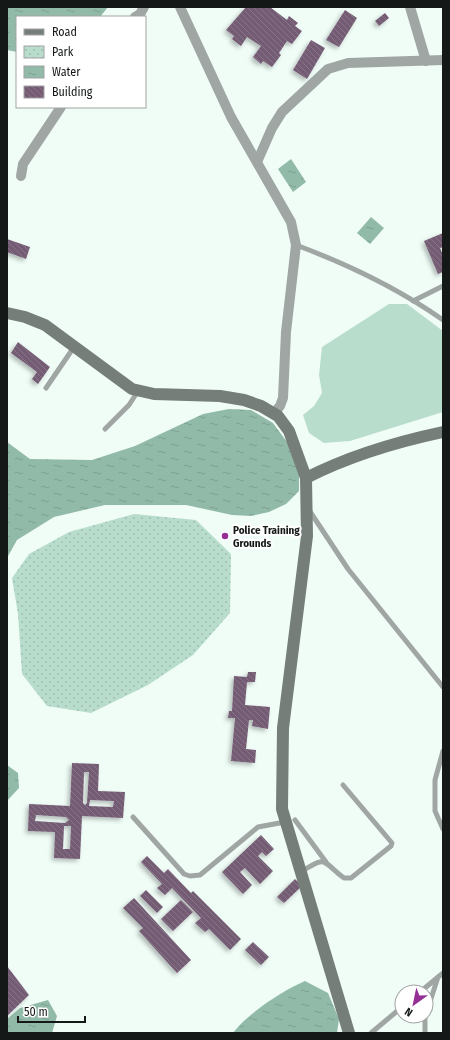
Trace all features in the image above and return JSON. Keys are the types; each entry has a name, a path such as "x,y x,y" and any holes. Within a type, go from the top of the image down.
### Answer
{"street":[{"path":"137,16 140,14 144,7"},
{"path":"180,7 231,118 291,222 296,245 286,332 283,398 280,406 274,413"},
{"path":"410,7 426,61"},
{"path":"257,162 272,128 282,112 328,69 348,63 443,60"},
{"path":"21,176 23,164 60,108"},
{"path":"7,313 25,317 45,326 123,383 138,391 154,394 220,396 244,400 261,406 274,413 289,431 306,478 307,536 283,728 281,793 290,821 301,872 349,1033"},
{"path":"306,478 363,454 406,440 443,432"}],"lane":[{"path":"296,245 326,256 413,301 443,320"},
{"path":"413,301 443,286"},
{"path":"46,388 74,347"},
{"path":"105,429 129,405 138,391"},
{"path":"307,508 348,569 443,687"},
{"path":"443,751 435,780 435,811 443,829"},
{"path":"133,816 184,874 190,876 200,875 258,827 290,821 326,862 344,878 351,878 392,844 343,785"},
{"path":"301,872 316,862 326,862"},
{"path":"430,984 443,973"},
{"path":"434,990 438,978"},
{"path":"371,1033 394,1014"}],"green space":[{"path":"389,304 407,304 443,331 443,412 350,441 324,443 309,433 303,415 314,406 322,393 319,375 322,347"},
{"path":"134,514 196,520 231,554 230,613 193,655 148,685 91,713 47,706 22,674 18,614 12,578 29,554 69,532"}],"water":[{"path":"7,7 108,7 101,16 16,16 16,52 7,50"},
{"path":"291,159 306,182 293,192 278,169"},
{"path":"371,217 384,228 370,244 357,233"},
{"path":"229,409 251,410 273,423 290,446 299,475 299,491 286,504 269,512 251,516 232,515 186,505 105,505 54,517 17,540 7,558 7,442 30,459 92,460 135,446 203,414"},
{"path":"7,765 18,773 19,788 7,801"},
{"path":"305,981 328,993 339,1019 337,1033 233,1033 239,1025 256,1010"},
{"path":"48,1000 57,1016 52,1033 7,1033 7,1019 20,1008"}],"building":[{"path":"246,7 270,7 287,20 289,16 298,23 295,26 302,31 292,44 287,41 279,53 281,55 272,67 263,61 261,64 253,57 261,46 247,37 241,46 232,39 234,36 226,30"},
{"path":"345,10 357,18 339,47 326,40"},
{"path":"385,13 389,18 379,26 375,21"},
{"path":"311,40 325,48 307,79 293,70"},
{"path":"443,233 443,247 440,248 443,255 443,272 438,274 424,241"},
{"path":"7,239 30,247 26,259 7,252"},
{"path":"18,342 50,367 38,384 32,379 37,372 11,353"},
{"path":"248,672 256,672 255,682 247,682 245,705 270,707 268,729 252,726 253,720 249,720 246,749 256,750 255,763 231,761 235,718 228,718 229,711 232,711 234,676 247,677"},
{"path":"72,763 99,764 98,791 125,792 123,818 82,816 80,859 54,858 55,832 28,831 29,804 70,806","holes":["84,772 89,772 87,803 85,805 83,803","90,800 114,801 113,807 89,806","36,815 66,817 69,820 65,823 35,821","64,826 71,826 70,849 63,849"]},
{"path":"261,835 274,849 266,856 262,852 258,856 273,871 260,884 245,868 240,872 252,885 243,894 222,872"},
{"path":"147,856 164,873 168,869 191,893 193,891 241,939 230,950 209,929 205,932 195,923 201,918 172,888 165,895 157,888 162,884 141,862"},
{"path":"295,879 302,886 284,903 277,897"},
{"path":"146,890 163,907 157,913 140,896"},
{"path":"134,898 191,960 177,973 139,931 143,928 123,908"},
{"path":"181,900 193,912 173,931 161,919"},
{"path":"253,942 269,957 261,965 245,950"},
{"path":"7,966 29,995 7,1016"}],"place":[{"name":"Police Training Grounds","path":"225,536"}]}
